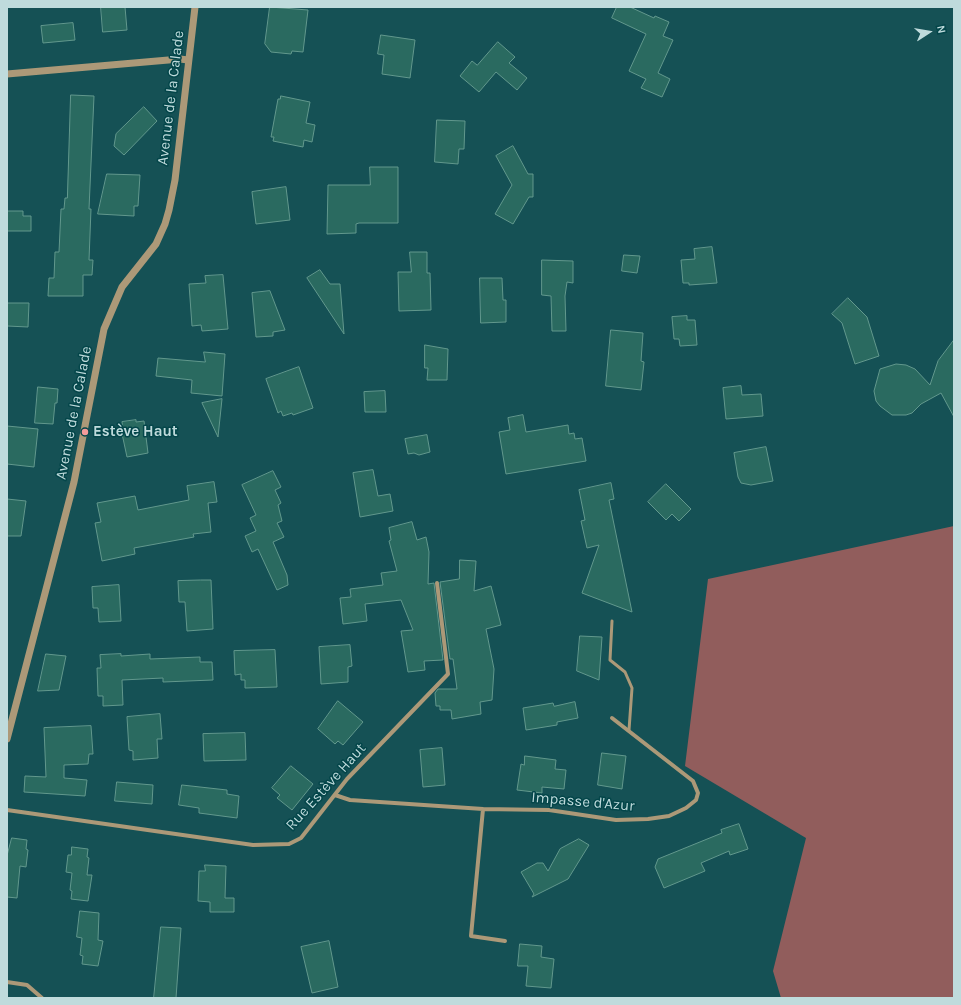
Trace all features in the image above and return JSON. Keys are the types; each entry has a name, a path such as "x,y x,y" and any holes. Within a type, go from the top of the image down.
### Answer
{"street":[{"name":"Avenue de la Calade","path":"7,739 74,482 104,329 122,287 156,244 165,224 169,210 175,180 195,7"},
{"path":"7,74 180,59 188,60"},
{"name":"Rue Estève Haut","path":"7,810 253,845 275,846 289,844 301,838 347,779 448,674 437,583"},
{"name":"Impasse d'Azur","path":"335,795 350,800 483,809 549,810 616,820 648,819 669,816 686,808 696,800 698,793 693,781 612,718"},
{"path":"483,809 471,936 505,941"},
{"path":"7,982 27,985 42,998"}],"lane":[{"path":"612,621 610,660 625,672 632,688 629,730"}],"shaded area":[{"path":"954,526 954,998 781,998 773,971 806,838 685,766 708,579"}],"building":[{"path":"101,7 125,7 127,30 103,32"},
{"path":"270,7 308,10 303,52 292,51 291,54 271,52 265,44"},
{"path":"617,7 630,7 654,18 655,16 669,22 663,36 673,40 658,73 670,79 662,97 641,88 646,79 629,71 646,34 612,18"},
{"path":"73,23 75,40 43,43 41,26"},
{"path":"381,35 415,40 410,78 382,74 384,55 378,54"},
{"path":"498,42 515,57 509,63 527,78 517,90 496,72 479,92 460,76 472,61 477,65"},
{"path":"71,95 94,96 89,209 91,209 89,260 93,260 92,275 83,275 83,296 48,296 49,278 54,278 55,252 59,252 61,209 64,209 65,198 67,198"},
{"path":"281,96 310,102 306,123 315,125 312,142 304,140 303,147 273,141 274,137 271,137 278,99 280,99"},
{"path":"144,107 157,121 124,155 114,146 116,134"},
{"path":"437,120 465,121 464,149 459,149 458,164 435,162"},
{"path":"513,146 528,174 533,174 533,197 529,197 513,224 495,214 512,185 496,156"},
{"path":"370,167 398,167 398,223 359,223 356,224 356,233 327,234 328,185 370,185"},
{"path":"107,174 140,175 138,206 134,206 134,216 98,214"},
{"path":"286,187 290,220 256,224 252,192"},
{"path":"7,211 23,211 23,216 31,216 31,231 7,231"},
{"path":"712,247 717,283 689,285 689,283 683,283 681,260 695,259 694,249"},
{"path":"410,252 427,252 427,273 430,273 431,310 399,311 398,272 411,272"},
{"path":"624,255 640,256 637,273 622,271"},
{"path":"542,260 573,261 573,283 567,282 565,296 566,331 552,331 551,296 542,295"},
{"path":"320,270 330,284 340,284 344,334 307,278"},
{"path":"223,275 228,329 202,331 201,325 192,326 189,284 206,283 205,276"},
{"path":"480,278 502,278 503,300 506,300 506,322 481,323"},
{"path":"270,291 285,330 273,332 273,336 256,337 252,293"},
{"path":"848,298 867,317 879,356 855,364 842,323 832,314"},
{"path":"7,303 29,303 28,327 7,326"},
{"path":"687,316 687,320 695,320 697,345 680,346 679,339 674,339 672,317"},
{"path":"611,330 643,333 641,361 644,362 641,390 606,386"},
{"path":"954,340 954,417 941,393 921,404 912,413 906,415 892,415 880,406 876,401 874,391 880,369 896,364 906,365 915,369 930,385 938,361"},
{"path":"425,345 448,349 447,380 427,380 428,368 425,368"},
{"path":"204,352 225,354 222,396 191,393 192,380 156,376 158,358 205,362"},
{"path":"299,367 313,408 293,415 292,413 283,416 281,411 278,413 266,379"},
{"path":"741,386 742,395 761,394 763,416 726,419 723,388"},
{"path":"38,387 58,389 53,424 35,423"},
{"path":"385,391 386,412 365,412 364,392"},
{"path":"222,399 218,437 202,403"},
{"path":"523,415 526,432 568,425 569,434 574,433 575,439 582,438 586,461 506,474 499,432 510,430 508,418"},
{"path":"136,420 136,422 144,421 148,453 127,457 121,429 123,429 122,422"},
{"path":"7,426 38,429 34,467 7,464"},
{"path":"427,435 430,452 419,455 414,453 408,454 405,439"},
{"path":"766,447 773,481 751,485 741,483 738,477 734,453"},
{"path":"373,470 378,496 390,494 393,511 360,517 353,473"},
{"path":"273,471 281,487 275,490 281,503 278,505 282,521 277,523 284,537 273,542 287,575 288,585 277,590 258,549 252,552 245,536 256,531 250,518 256,515 242,485"},
{"path":"214,482 217,502 208,503 211,532 193,534 194,537 134,548 135,554 102,561 95,523 101,522 97,503 135,496 138,510 189,500 187,486"},
{"path":"611,483 614,499 609,500 632,612 582,593 599,545 587,548 581,521 585,520 579,490"},
{"path":"666,484 691,509 679,521 672,514 666,520 648,502"},
{"path":"7,499 26,501 21,536 7,536"},
{"path":"412,522 417,540 426,537 429,552 428,584 434,583 443,660 424,661 425,670 408,672 401,631 413,630 401,600 365,604 367,621 343,624 340,598 351,597 350,589 383,585 381,573 397,571 389,541 391,540 389,528"},
{"path":"460,560 476,561 474,591 491,586 501,625 486,629 494,669 492,700 480,702 481,714 452,719 451,710 440,710 440,706 436,706 435,693 438,689 457,689 453,659 450,659 440,582 459,579"},
{"path":"211,580 213,629 187,631 185,602 179,602 178,581"},
{"path":"119,585 121,621 99,622 98,608 93,608 92,587"},
{"path":"580,636 602,637 599,680 577,671"},
{"path":"350,645 352,666 348,667 348,682 321,684 319,647"},
{"path":"275,650 277,687 245,688 245,680 241,680 241,674 235,675 234,651"},
{"path":"46,654 66,656 59,690 38,691"},
{"path":"121,654 121,656 150,654 150,659 200,657 200,662 212,662 213,680 163,682 163,678 122,680 123,705 103,706 103,696 98,696 97,668 101,668 100,655"},
{"path":"338,701 363,722 343,745 338,741 335,744 318,729"},
{"path":"575,702 578,718 557,722 557,725 526,730 523,708 553,703 554,706"},
{"path":"160,714 162,739 157,739 158,758 133,760 133,751 129,750 127,717"},
{"path":"91,726 93,754 89,754 88,764 64,765 64,778 87,780 85,796 24,792 25,776 46,777 44,728"},
{"path":"245,733 246,760 204,761 203,734"},
{"path":"442,748 445,785 423,787 420,750"},
{"path":"602,753 626,756 622,789 598,785"},
{"path":"525,756 556,760 555,769 566,770 564,789 542,787 542,793 517,790 521,764 524,765"},
{"path":"291,766 313,784 292,810 277,798 280,795 272,788"},
{"path":"117,782 153,785 152,804 115,801"},
{"path":"182,785 227,790 227,794 239,796 237,818 199,813 199,808 179,805"},
{"path":"739,824 748,849 730,855 729,851 701,863 705,871 664,888 655,867 658,859 722,833 721,830"},
{"path":"12,838 27,840 26,849 28,850 26,867 20,866 17,898 7,897 7,856"},
{"path":"579,839 589,845 568,879 532,897 534,894 521,872 537,863 543,863 548,871 560,849"},
{"path":"72,847 88,849 87,857 89,858 87,875 92,875 88,901 71,899 72,891 70,890 72,873 66,872 68,855 71,855"},
{"path":"205,865 226,866 225,898 234,898 234,912 210,912 210,902 198,901 199,871 205,871"},
{"path":"80,911 99,913 98,940 103,941 98,966 82,964 83,956 80,955 82,938 77,937"},
{"path":"161,927 181,928 176,998 154,998"},
{"path":"329,941 338,987 312,993 301,947"},
{"path":"520,944 542,946 541,957 554,959 551,988 526,986 528,966 518,966"}],"place":[{"name":"Estève Haut","path":"85,432"}]}
